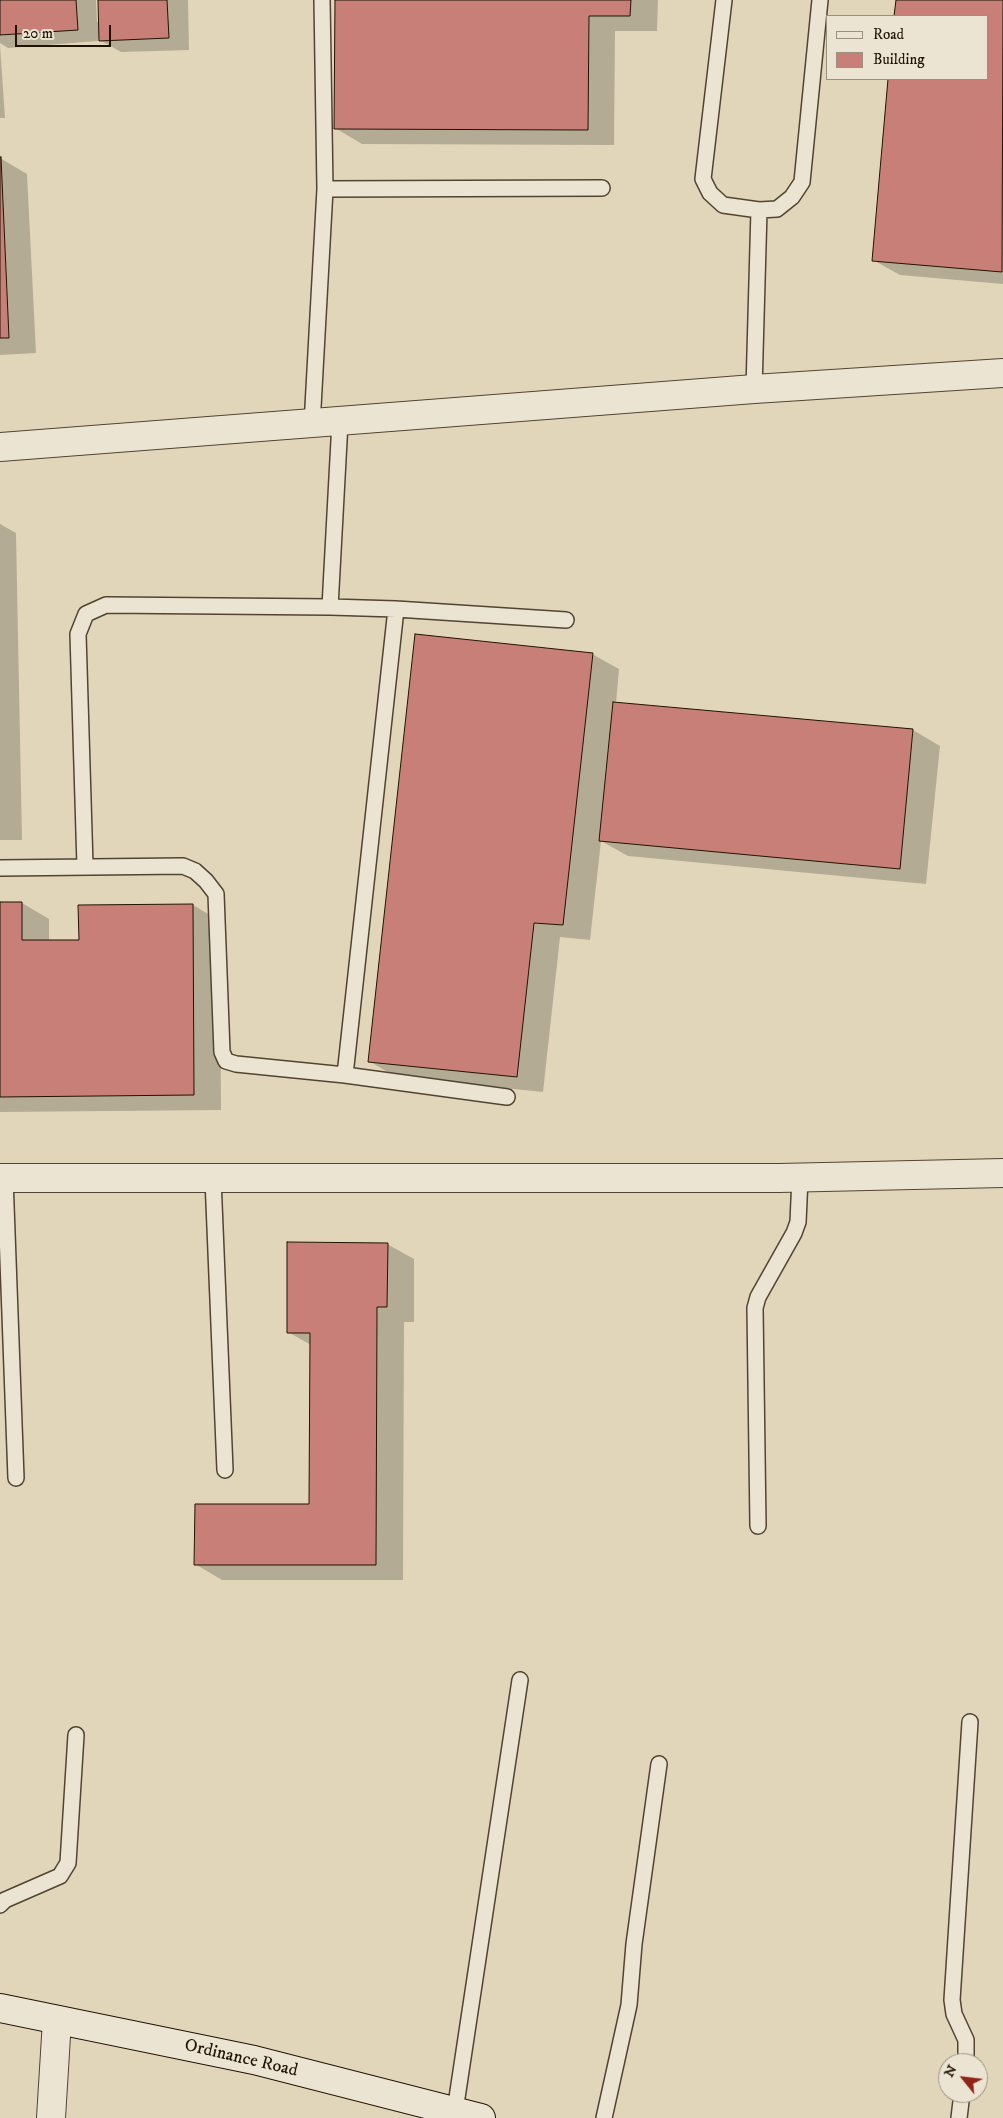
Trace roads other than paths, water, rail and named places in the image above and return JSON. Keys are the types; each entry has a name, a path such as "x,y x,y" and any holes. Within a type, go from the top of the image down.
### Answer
{"street":[{"path":"0,447 312,425 754,389 1003,373"},
{"path":"2,1178 800,1178 1003,1173"},
{"name":"Ordinance Road","path":"0,2008 254,2060 481,2118"},
{"path":"51,2118 56,2020"}],"lane":[{"path":"312,425 325,189 322,0"},
{"path":"724,0 703,179 710,193 723,205 759,210 777,209 792,198 802,182 820,0"},
{"path":"325,189 602,188"},
{"path":"754,389 759,210"},
{"path":"330,607 340,422"},
{"path":"85,866 78,634 86,614 106,605 330,607 396,609 566,620"},
{"path":"345,1075 396,609"},
{"path":"0,868 183,866 194,871 206,881 216,894 222,1052 226,1060 236,1064 345,1075 507,1097"},
{"path":"2,1178 16,1478"},
{"path":"758,1526 755,1308 758,1297 798,1222 800,1178"},
{"path":"213,1179 225,1470"},
{"path":"455,2111 520,1680"},
{"path":"966,2053 966,2040 954,2014 952,2000 970,1722"},
{"path":"0,1905 5,1900 60,1876 68,1863 76,1735"},
{"path":"604,2118 629,2005 634,1944 659,1764"},
{"path":"960,2118 961,2103"}]}
